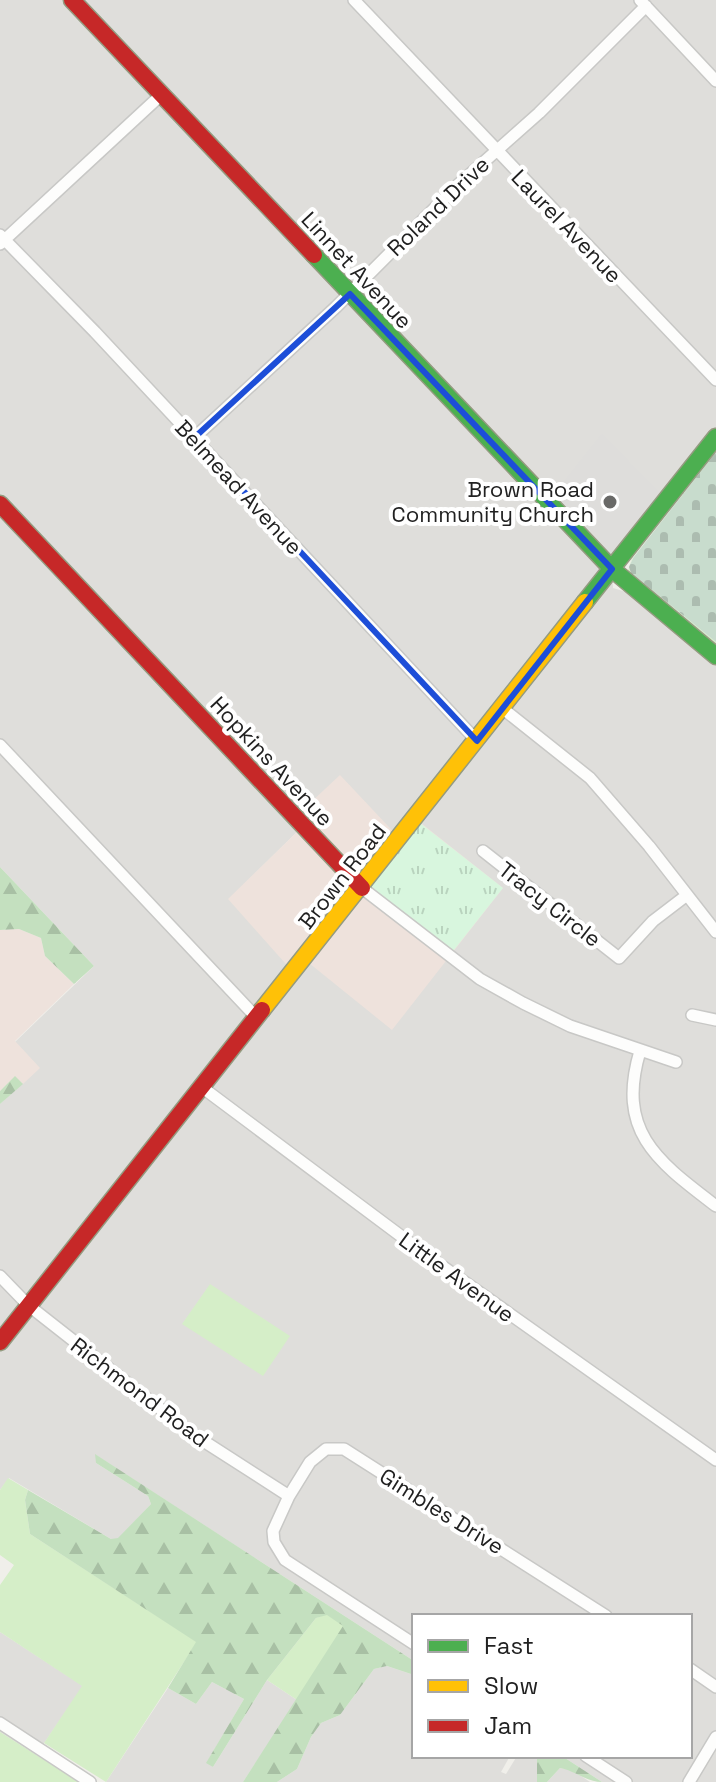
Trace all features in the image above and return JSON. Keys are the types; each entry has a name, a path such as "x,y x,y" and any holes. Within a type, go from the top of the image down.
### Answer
{"street":[{"name":"Linnet Avenue","path":"72,0 612,569 716,656"},
{"name":"Laurel Avenue","path":"354,0 716,380"},
{"path":"643,3 716,81"},
{"name":"Roland Drive","path":"194,438 350,294 495,151 539,113 643,3"},
{"path":"2,239 161,95"},
{"name":"Belmead Avenue","path":"2,239 194,438 477,741"},
{"name":"Brown Road","path":"0,1342 716,437"},
{"name":"Hopkins Avenue","path":"0,504 362,888 480,979 570,1026 676,1062"},
{"path":"502,708 590,778 716,932"},
{"path":"0,745 257,1018"},
{"name":"Tracy Circle","path":"483,851 619,958 653,921 687,895"},
{"path":"692,1015 716,1020"},
{"path":"640,1051 632,1098 642,1134 670,1169 716,1206"},
{"name":"Little Avenue","path":"203,1088 425,1254 716,1460"},
{"name":"Richmond Road","path":"0,1276 28,1305 191,1433 289,1496"},
{"name":"Gimbles Drive","path":"412,1643 285,1560 274,1542 273,1531 289,1496 310,1462 326,1449 344,1449 603,1614"},
{"path":"692,1670 716,1687"},
{"path":"0,1723 90,1782"},
{"path":"689,1782 716,1737"},
{"path":"589,1758 626,1782"}],"highlighted area":[{"path":"350,294 612,569 477,741 194,438"}],"shaded area":[{"path":"0,0 716,0 716,447 611,558 613,588 633,594 716,663 716,1782 602,1782 565,1758 692,1758 692,1614 412,1614 412,1660 96,1455 96,1463 148,1496 151,1504 118,1539 111,1539 9,1478 0,1490 0,1104 39,1068 15,1042 94,966 0,867","holes":["301,828 405,844 229,899"]},
{"path":"602,434 661,495 611,558 551,498"},
{"path":"340,775 404,843 421,823 503,888 392,1030 304,959 293,972 228,899 301,828 293,819"},
{"path":"19,929 41,938 45,956 74,984 15,1041 40,1068 23,1084 15,1077 0,1091 0,930"},
{"path":"0,1632 83,1686 36,1755 0,1732"},
{"path":"387,1666 412,1674 412,1758 509,1758 501,1772 506,1774 516,1758 537,1758 537,1782 277,1782 297,1769 321,1723 340,1715 374,1669"},
{"path":"267,1680 297,1700 243,1782 106,1782 168,1688 196,1704 212,1682 244,1699 207,1762 213,1767"},
{"path":"560,1768 572,1770 590,1782 547,1782"}],"green space":[{"path":"716,447 716,452 629,566 633,554"},
{"path":"716,452 716,642 631,573 629,567"},
{"path":"629,567 631,573 716,642 716,648 627,574"},
{"path":"415,819 503,888 450,955 364,887"},
{"path":"0,867 94,966 74,984 45,956 41,938 19,929 0,930"},
{"path":"15,1076 23,1084 0,1104 0,1091"},
{"path":"210,1284 290,1336 263,1376 182,1324"},
{"path":"95,1454 412,1660 412,1674 387,1666 374,1669 340,1715 321,1723 297,1769 277,1782 243,1782 343,1626 327,1615 316,1618 267,1680 213,1767 206,1763 244,1699 212,1682 196,1704 168,1688 196,1642 30,1534 25,1500 28,1490 111,1539 118,1538 151,1504 148,1496 96,1463"},
{"path":"8,1478 28,1490 25,1500 30,1534 197,1642 106,1782 44,1743 82,1686 0,1632 0,1585 14,1565 0,1555 0,1490"},
{"path":"327,1614 344,1626 297,1700 267,1680 316,1618"},
{"path":"0,1732 79,1782 0,1782"},
{"path":"537,1758 565,1758 602,1782 560,1768 547,1782 537,1782"}],"traffic: fast":[{"path":"314,255 612,569 716,656"},
{"path":"585,602 716,437"}],"traffic: slow":[{"path":"262,1010 585,602"}],"traffic: jam":[{"path":"72,0 314,255"},
{"path":"0,504 362,888"},
{"path":"0,1342 262,1010"}],"place":[{"name":"Brown Road Community Church","path":"610,502"}]}
